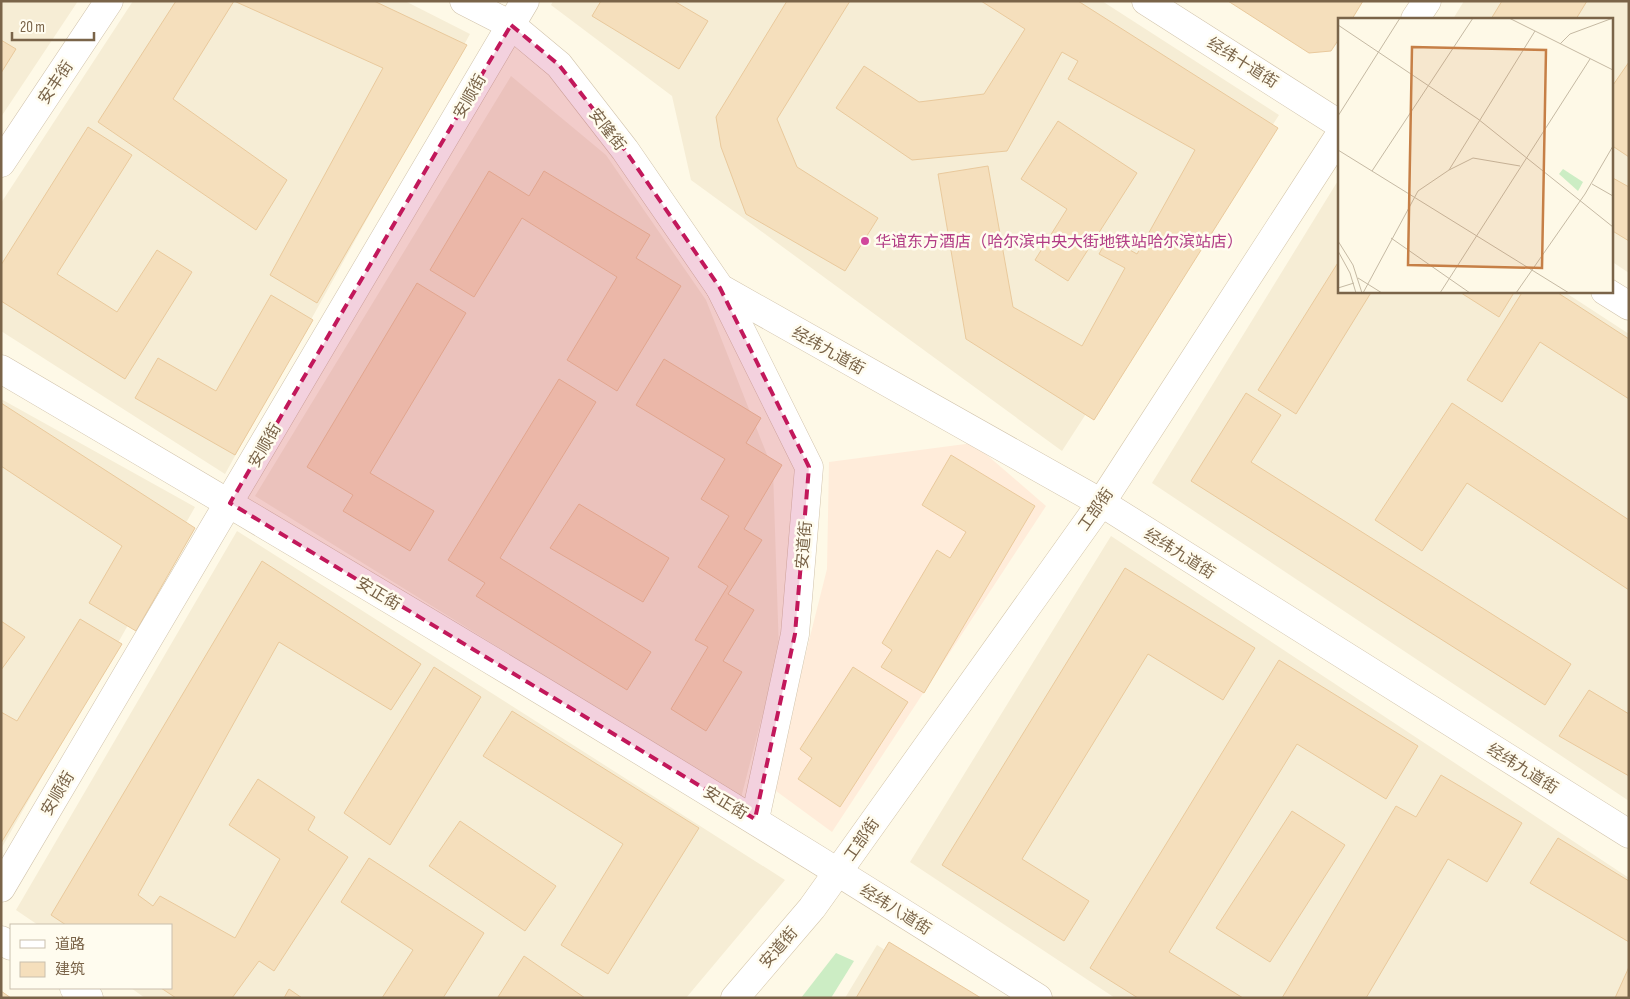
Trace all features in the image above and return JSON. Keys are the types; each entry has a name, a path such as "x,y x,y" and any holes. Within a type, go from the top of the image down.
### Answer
{"street":[{"name":"安丰街","path":"1,163 109,1"},
{"name":"安隆街","path":"464,1 510,26 559,65 625,150 720,288"},
{"name":"安顺街","path":"1,888 525,1"},
{"name":"经纬十道街","path":"1146,1 1338,123"},
{"path":"1416,18 1426,1"},
{"name":"工部街","path":"838,872 1101,503 1338,138"},
{"name":"经纬九道街","path":"720,288 1101,503 1629,834"},
{"name":"安道街","path":"720,288 809,466 795,634 755,819"},
{"path":"1607,292 1629,306"},
{"name":"安正街","path":"1,369 230,503 755,819"},
{"name":"经纬八道街","path":"755,819 1038,998"},
{"name":"安道街","path":"735,998 812,908 838,872"},
{"path":"76,989 89,998"}],"highlighted area":[{"path":"511,25 559,65 625,150 720,288 809,467 795,634 755,819 230,503"}],"shaded area":[{"path":"1,1 78,1 1,117"},
{"path":"133,1 405,1 470,34 225,474 1,331 1,203"},
{"path":"553,1 1102,1 1279,115 1062,451 691,180 672,96 551,5"},
{"path":"1464,1 1629,1 1629,273 1612,262 1612,18 1454,18"},
{"path":"511,76 606,155 706,300 773,470 779,651 741,798 255,496"},
{"path":"1338,181 1338,292 1565,292 1629,334 1629,801 1152,483"},
{"path":"1,399 195,507 1,849"},
{"path":"973,443 1046,506 832,832 772,788 827,569 829,462"},
{"path":"237,531 785,880 686,998 145,998 132,989 172,989 172,924 37,924 16,910"},
{"path":"1111,536 1629,878 1629,998 1115,998 910,862"},
{"path":"877,945 963,998 845,998"}],"green space":[{"path":"836,953 854,961 831,998 801,998"}],"building":[{"path":"176,1 234,1 173,99 287,180 256,230 98,122"},
{"path":"234,1 374,1 467,45 317,303 270,275 383,68"},
{"path":"601,1 674,1 708,21 679,69 592,16"},
{"path":"787,1 850,1 777,119 797,167 878,218 845,271 746,214 721,147 716,117"},
{"path":"981,1 1078,1 1278,128 1094,420 966,339 938,174 988,166 1013,307 1082,346 1125,268 1099,254 1108,238 1137,254 1195,150 1068,79 1078,61 1062,52 1007,151 912,160 836,108 864,66 919,102 984,94 1025,29"},
{"path":"1228,1 1363,1 1353,18 1338,18 1338,40 1331,51 1309,53"},
{"path":"1502,1 1587,1 1577,18 1492,18"},
{"path":"1,40 16,49 1,73"},
{"path":"1629,62 1629,157 1612,146 1612,87"},
{"path":"1058,121 1137,173 1068,281 1035,260 1067,209 1021,179"},
{"path":"88,127 132,155 57,274 117,312 157,250 192,272 125,379 1,301 1,265"},
{"path":"489,171 529,196 544,171 650,235 636,258 681,286 617,391 567,360 617,277 522,218 474,297 430,270"},
{"path":"1612,178 1629,187 1629,241 1612,231"},
{"path":"1338,263 1338,292 1371,292 1296,414 1258,390"},
{"path":"417,283 466,313 370,473 434,511 410,551 343,511 353,495 307,467"},
{"path":"1460,292 1514,292 1499,317"},
{"path":"1522,292 1557,292 1629,339 1629,399 1540,342 1502,402 1467,380"},
{"path":"271,295 313,320 235,455 135,398 158,358 216,391"},
{"path":"664,359 761,418 746,443 782,465 744,529 762,540 728,594 754,610 723,661 742,672 706,731 671,709 708,647 695,640 728,586 698,567 729,516 701,499 725,459 636,405"},
{"path":"559,379 596,402 500,558 651,652 627,690 476,596 485,583 448,560"},
{"path":"1246,393 1281,415 1251,462 1571,664 1545,705 1191,481"},
{"path":"1,403 195,528 136,631 89,603 122,546 1,466"},
{"path":"1452,403 1629,520 1629,590 1467,483 1422,551 1375,520"},
{"path":"951,455 1035,506 924,693 881,667 892,650 882,643 937,550 950,558 966,532 922,505"},
{"path":"579,504 669,558 643,602 550,548"},
{"path":"262,561 421,664 391,710 279,642 138,895 153,906 160,896 235,938 280,859 229,825 258,779 315,817 308,830 348,857 274,971 259,961 232,998 176,998 162,989 172,989 172,924 64,924 51,915"},
{"path":"1125,568 1255,648 1223,700 1148,654 1022,859 1089,901 1064,941 942,865"},
{"path":"80,619 122,644 1,843 1,712 17,721"},
{"path":"1,621 25,637 1,670"},
{"path":"1279,660 1418,746 1386,799 1297,744 1169,952 1243,998 1138,998 1090,968"},
{"path":"434,667 481,697 390,845 344,813"},
{"path":"853,667 908,702 840,807 798,779 812,758 800,749"},
{"path":"1589,690 1629,714 1629,776 1559,736"},
{"path":"512,711 699,828 608,974 561,945 623,844 483,756"},
{"path":"1441,775 1522,823 1487,882 1448,859 1366,998 1282,998 1396,806 1416,817"},
{"path":"1292,811 1345,845 1270,962 1216,928"},
{"path":"460,821 556,886 525,931 429,866"},
{"path":"1558,838 1629,881 1629,942 1530,883"},
{"path":"369,858 484,933 443,998 382,998 413,950 341,902"},
{"path":"889,942 981,998 856,998"},
{"path":"524,956 585,998 498,997"},
{"path":"1629,967 1629,998 1615,998"},
{"path":"289,989 302,998 284,998"},
{"path":"1,991 11,998 1,998"}],"place":[{"name":"华谊东方酒店（哈尔滨中央大街地铁站哈尔滨站店）","path":"865,241"}]}
